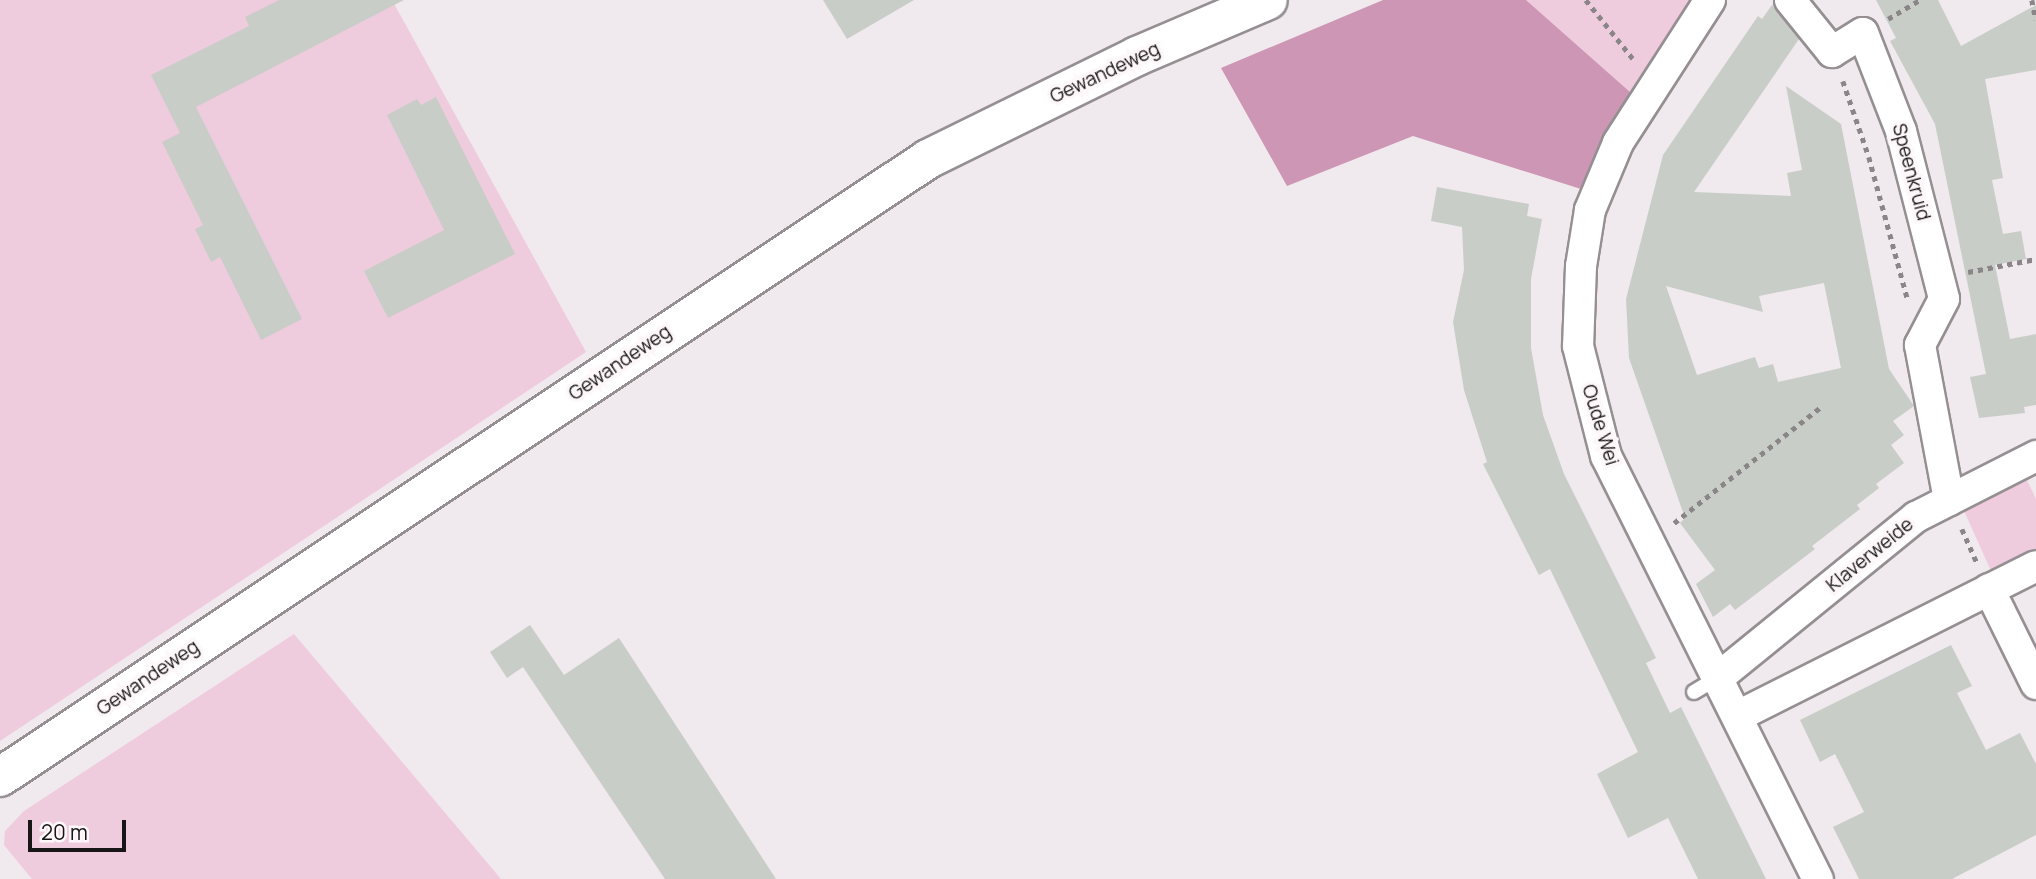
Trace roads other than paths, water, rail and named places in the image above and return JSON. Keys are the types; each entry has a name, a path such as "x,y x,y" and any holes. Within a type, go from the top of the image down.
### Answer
{"street":[{"name":"Gewandeweg","path":"0,778 928,159 1137,56 1268,0"},
{"name":"Oude Wei","path":"1710,0 1618,143 1590,211 1581,266 1578,346 1606,456 1651,540 1707,685 1740,715 1818,879"},
{"name":"Speenkruid","path":"1790,0 1832,52 1863,33 1901,131 1944,299 1920,345 1949,500"},
{"name":"Klaverweide","path":"1707,685 1916,517 2036,456"},
{"path":"1740,715 2036,566"},
{"path":"1989,589 2036,684"}]}
